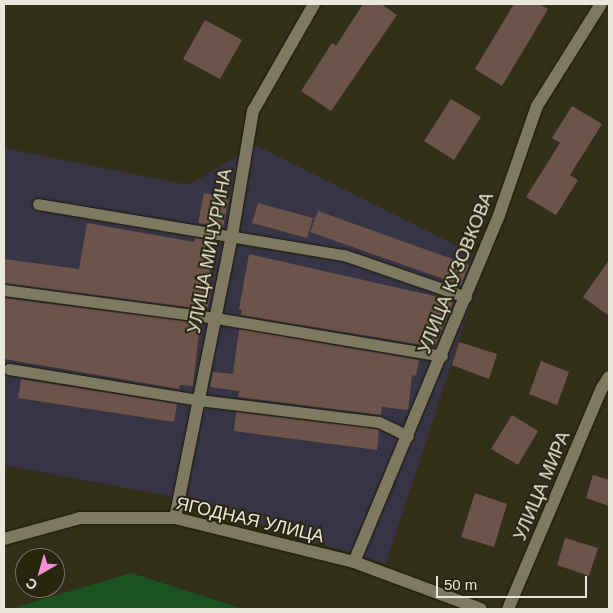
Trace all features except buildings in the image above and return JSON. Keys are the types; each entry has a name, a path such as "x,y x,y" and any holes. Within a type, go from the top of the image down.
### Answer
{"street":[{"name":"УЛИЦА МИЧУРИНА","path":"175,518 232,236 253,111 314,4"},
{"name":"УЛИЦА КУЗОВКОВА","path":"354,562 442,356 499,215 537,106 601,4"},
{"name":"УЛИЦА МИРА","path":"508,609 602,388 609,377"},
{"name":"ЯГОДНАЯ УЛИЦА","path":"4,539 80,518 175,518 354,562 481,609"}],"lane":[{"path":"38,204 344,255 466,297"},
{"path":"4,290 216,318 442,356"},
{"path":"9,369 199,400 379,422 408,436"}],"shaded area":[{"path":"256,145 485,260 386,564 164,495 4,465 4,148 189,185"}],"green space":[{"path":"131,573 243,609 10,609 47,598 65,598 65,593"}]}
